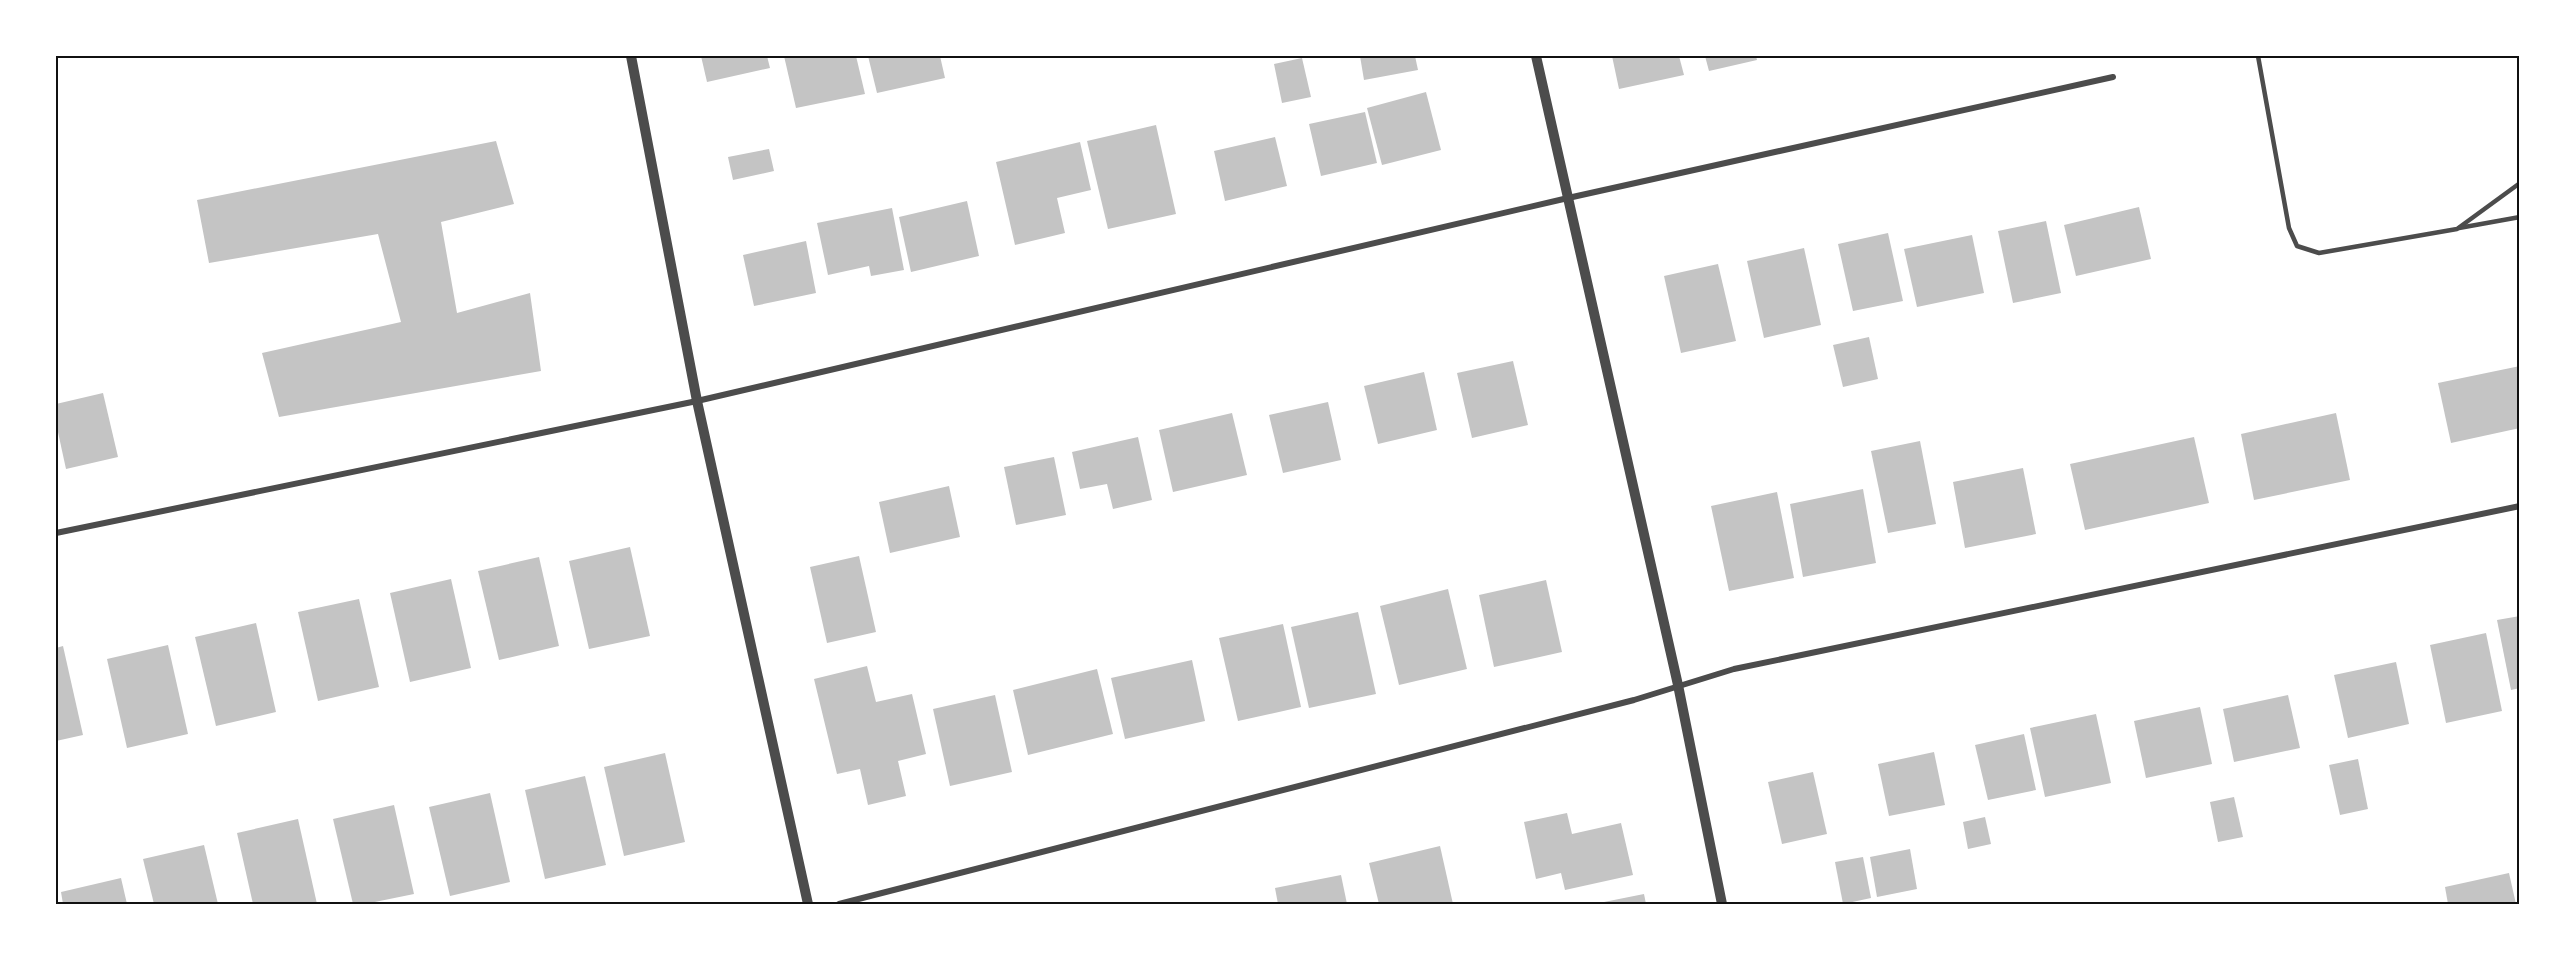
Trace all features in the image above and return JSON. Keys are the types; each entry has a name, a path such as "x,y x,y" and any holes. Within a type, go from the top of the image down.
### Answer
{"street":[{"path":"630,56 697,401 808,904"},
{"path":"1536,56 1678,685 1722,904"},
{"path":"56,532 697,401 1568,198 2113,77"},
{"path":"839,904 1634,700 1734,669 2520,506"}],"lane":[{"path":"2258,56 2289,228 2297,246 2319,253 2520,217"},
{"path":"2457,229 2520,183"}],"building":[{"path":"701,56 767,56 770,68 707,82"},
{"path":"784,56 856,56 865,94 796,108"},
{"path":"868,56 940,56 945,78 877,93"},
{"path":"1360,56 1415,56 1418,70 1364,80"},
{"path":"1612,56 1679,56 1684,75 1619,89"},
{"path":"1705,56 1756,56 1757,60 1709,71"},
{"path":"1302,58 1311,97 1282,103 1274,64"},
{"path":"1426,92 1441,150 1382,165 1367,108"},
{"path":"1365,112 1377,163 1321,176 1309,124"},
{"path":"1156,125 1176,214 1108,229 1087,141"},
{"path":"1275,137 1287,186 1225,201 1214,151"},
{"path":"496,141 514,204 441,222 457,313 530,293 541,371 279,417 262,353 401,322 378,234 209,263 197,200"},
{"path":"1080,142 1091,190 1057,198 1065,233 1015,245 996,162"},
{"path":"769,149 774,171 733,180 728,157"},
{"path":"967,201 979,256 911,272 899,217"},
{"path":"2139,207 2151,259 2076,276 2064,225"},
{"path":"892,208 904,270 871,276 869,266 828,275 817,223"},
{"path":"2046,221 2061,293 2013,303 1998,231"},
{"path":"1888,233 1903,301 1853,311 1838,244"},
{"path":"1972,235 1984,293 1917,307 1904,249"},
{"path":"806,241 816,293 754,306 743,255"},
{"path":"1804,248 1821,325 1764,338 1747,261"},
{"path":"1718,264 1736,341 1681,353 1664,276"},
{"path":"1869,337 1878,379 1843,387 1833,345"},
{"path":"1513,361 1528,425 1472,438 1457,373"},
{"path":"2520,366 2520,428 2451,443 2438,383"},
{"path":"1424,372 1437,430 1378,444 1364,386"},
{"path":"103,393 118,457 66,469 56,423 56,404"},
{"path":"1328,402 1341,460 1283,473 1269,415"},
{"path":"1232,413 1247,475 1173,492 1159,430"},
{"path":"2336,413 2350,480 2254,500 2241,434"},
{"path":"1138,437 1152,500 1113,509 1107,484 1080,489 1072,452"},
{"path":"2194,437 2209,503 2085,530 2070,464"},
{"path":"1920,441 1936,524 1888,533 1871,451"},
{"path":"1054,457 1066,515 1016,525 1004,467"},
{"path":"2023,468 2036,534 1965,548 1953,482"},
{"path":"949,486 960,537 890,553 879,502"},
{"path":"1863,489 1876,563 1803,577 1790,504"},
{"path":"1777,492 1794,578 1729,591 1711,506"},
{"path":"630,547 650,636 589,649 569,561"},
{"path":"859,556 876,632 827,643 810,567"},
{"path":"539,557 559,646 499,660 478,571"},
{"path":"451,579 471,668 410,682 390,593"},
{"path":"1546,580 1562,652 1494,667 1479,595"},
{"path":"1448,589 1467,669 1399,685 1380,606"},
{"path":"359,599 379,687 318,701 298,612"},
{"path":"1358,612 1376,694 1309,708 1291,627"},
{"path":"2520,616 2520,688 2511,690 2497,620"},
{"path":"256,623 276,712 216,726 195,637"},
{"path":"1283,624 1301,707 1238,721 1219,638"},
{"path":"2486,633 2502,711 2446,723 2430,645"},
{"path":"168,645 188,734 127,748 107,659"},
{"path":"63,646 83,735 56,741 56,648"},
{"path":"1192,660 1205,721 1125,739 1111,678"},
{"path":"2396,662 2409,724 2348,738 2334,675"},
{"path":"867,666 876,702 912,694 926,754 898,761 906,796 868,805 860,769 837,774 814,679"},
{"path":"1097,669 1113,734 1028,755 1013,690"},
{"path":"995,695 1012,772 950,786 933,709"},
{"path":"2288,695 2300,748 2234,762 2223,709"},
{"path":"2200,707 2212,764 2146,778 2134,721"},
{"path":"2096,714 2111,783 2045,797 2030,728"},
{"path":"2024,734 2036,790 1988,800 1975,745"},
{"path":"1934,752 1945,805 1889,816 1878,764"},
{"path":"665,753 685,842 624,856 604,767"},
{"path":"2358,759 2368,809 2340,815 2329,765"},
{"path":"1813,772 1827,834 1782,844 1768,782"},
{"path":"585,776 606,865 545,879 525,790"},
{"path":"490,793 510,882 450,896 429,807"},
{"path":"2234,797 2243,837 2218,842 2210,802"},
{"path":"394,805 414,894 365,904 353,904 333,819"},
{"path":"1567,813 1572,834 1621,823 1633,875 1565,890 1561,873 1536,879 1524,822"},
{"path":"1985,817 1991,844 1968,849 1963,822"},
{"path":"298,819 317,904 253,904 237,833"},
{"path":"204,845 218,904 154,904 143,859"},
{"path":"1440,846 1453,904 1379,904 1369,863"},
{"path":"1910,849 1917,889 1877,897 1870,857"},
{"path":"1863,857 1871,898 1843,904 1835,862"},
{"path":"2509,873 2516,904 2448,904 2445,887"},
{"path":"1341,875 1347,904 1278,904 1275,888"},
{"path":"121,878 127,904 63,904 61,892"},
{"path":"1644,894 1646,904 1599,904 1599,903"}]}
